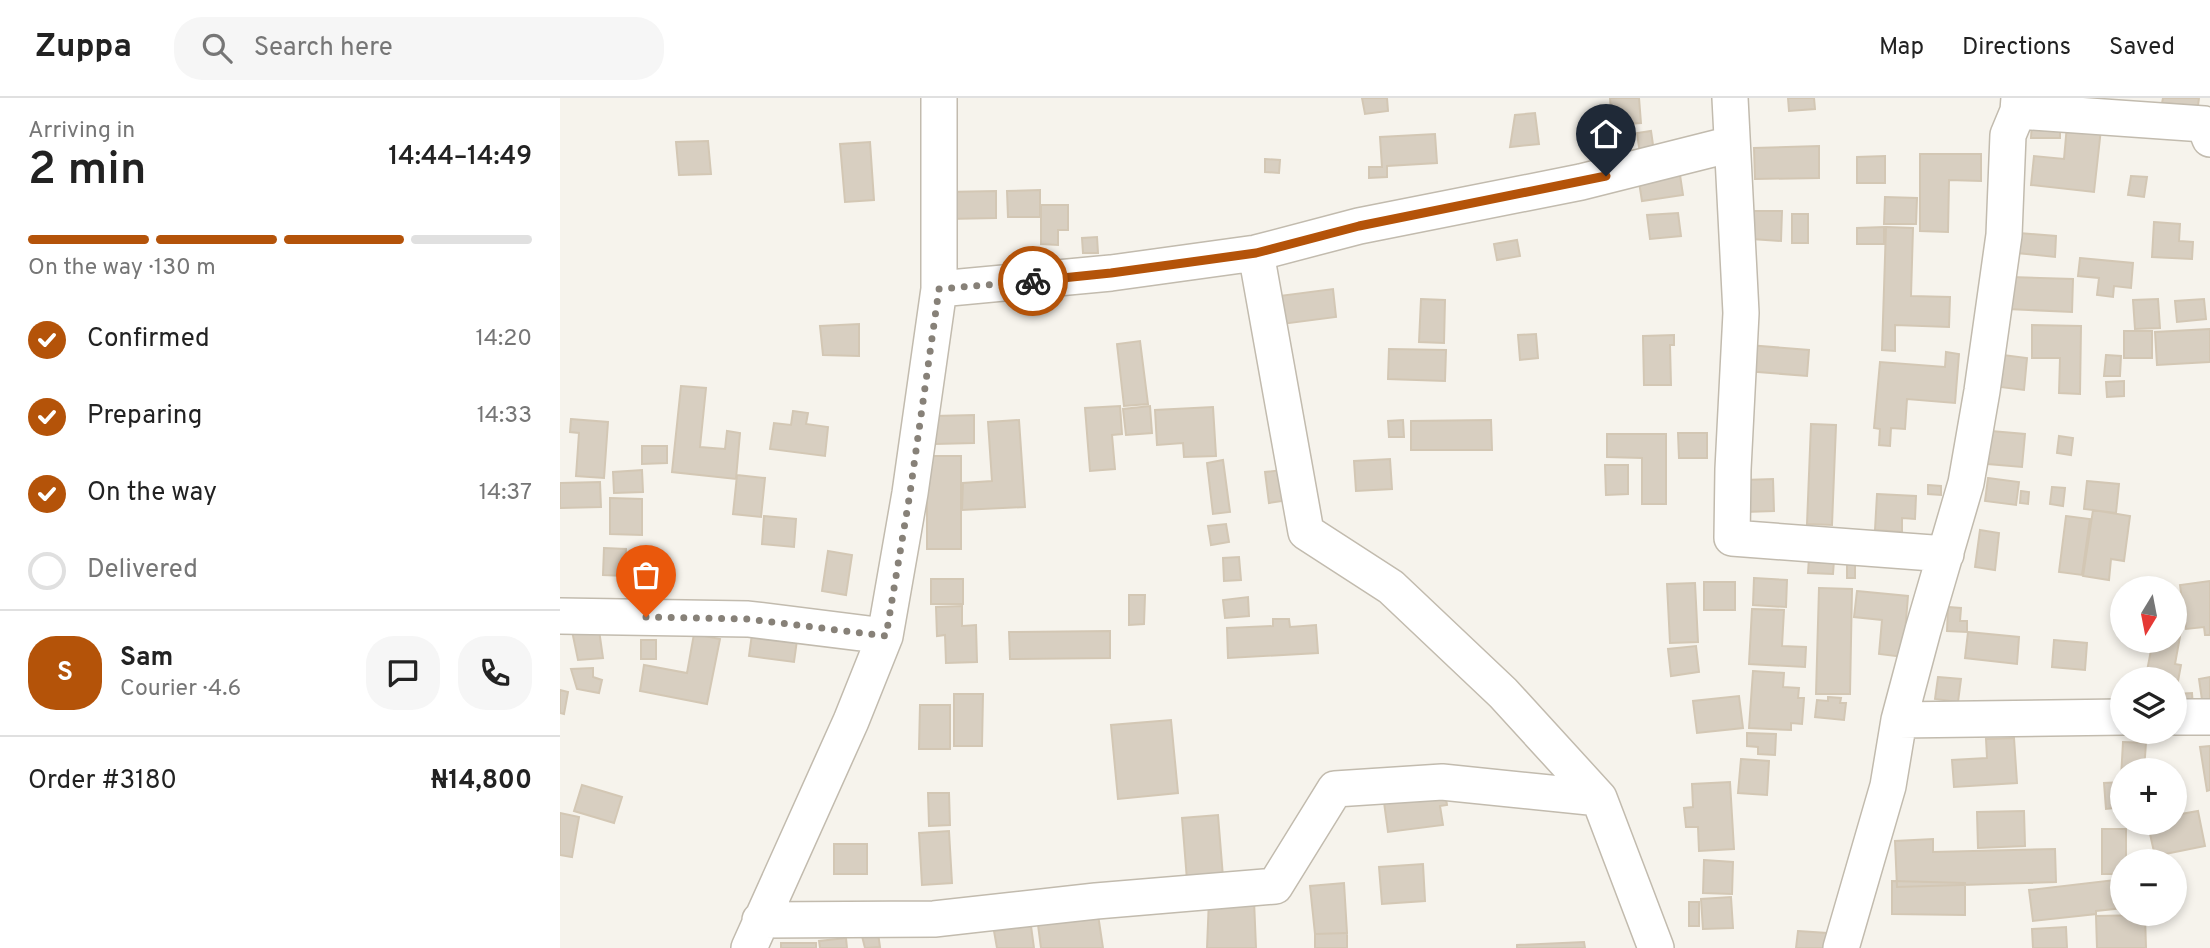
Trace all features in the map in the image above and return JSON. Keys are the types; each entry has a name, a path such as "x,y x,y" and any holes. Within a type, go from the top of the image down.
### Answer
{"street":[{"path":"939,98 939,289 910,493 886,636 851,721 755,934 937,934 1096,901 1275,886 1335,789 1442,782 1599,799"},
{"path":"1730,98 1741,313 1732,538 1946,554"},
{"path":"1841,948 1888,786 1899,720 1923,630 1966,483 2004,235 2008,135 2019,104 2204,124 2210,139"},
{"path":"939,289 1111,273 1256,253 1359,226 1581,182 1732,144"},
{"path":"1256,253 1306,532 1391,587 1503,694 1599,799 1656,948"},
{"path":"560,616 748,619 886,636"},
{"path":"1899,720 2110,717"},
{"path":"2187,717 2210,717"}],"building":[{"path":"1362,98 1387,98 1388,111 1365,114"},
{"path":"1610,98 1639,98 1641,123 1612,125"},
{"path":"1788,98 1814,98 1815,109 1789,111"},
{"path":"2163,98 2199,98 2198,106 2162,103"},
{"path":"1535,113 1539,144 1510,147 1515,115"},
{"path":"2032,121 2060,121 2060,138 2031,138"},
{"path":"2067,125 2101,129 2094,192 2031,185 2034,156 2064,159"},
{"path":"1651,131 1654,152 1640,154 1637,133"},
{"path":"1435,134 1437,163 1387,166 1387,177 1369,178 1369,167 1382,167 1380,137"},
{"path":"708,141 711,174 679,175 676,142"},
{"path":"870,142 874,200 845,202 840,144"},
{"path":"1819,146 1819,178 1755,179 1754,148"},
{"path":"1920,154 1981,154 1981,181 1949,180 1948,232 1920,231"},
{"path":"1885,156 1885,183 1857,183 1857,157"},
{"path":"1265,159 1280,160 1279,173 1265,172"},
{"path":"1680,175 1683,195 1642,201 1639,182"},
{"path":"2131,176 2147,177 2144,197 2128,195"},
{"path":"1040,190 1040,217 1008,217 1007,191"},
{"path":"996,191 996,218 947,219 946,192"},
{"path":"1885,197 1917,198 1916,224 1884,224"},
{"path":"1041,205 1068,205 1068,230 1058,230 1058,245 1041,244"},
{"path":"1753,211 1782,211 1781,241 1752,239"},
{"path":"1678,213 1681,236 1650,239 1647,215"},
{"path":"1792,214 1808,214 1808,243 1792,243"},
{"path":"2154,222 2180,224 2179,241 2193,242 2192,259 2152,257"},
{"path":"1884,227 1884,244 1857,244 1857,228"},
{"path":"1886,227 1913,228 1911,296 1950,297 1949,327 1895,325 1895,351 1882,350"},
{"path":"2019,233 2056,236 2055,257 2017,253"},
{"path":"1097,237 1098,253 1083,253 1082,238"},
{"path":"1517,240 1520,256 1497,260 1494,244"},
{"path":"2080,258 2133,263 2131,288 2114,286 2113,297 2097,295 2099,278 2078,276"},
{"path":"2010,277 2073,279 2072,312 2008,309"},
{"path":"1333,289 1336,317 1282,324 1279,296"},
{"path":"1421,299 1445,300 1444,343 1419,342"},
{"path":"2158,299 2160,328 2135,329 2133,300"},
{"path":"2204,299 2206,319 2177,322 2175,301"},
{"path":"859,324 859,356 823,355 820,326"},
{"path":"2032,325 2081,326 2080,394 2059,393 2060,358 2032,358"},
{"path":"2210,329 2210,362 2157,365 2155,332"},
{"path":"2124,331 2152,331 2152,358 2124,358"},
{"path":"1536,334 1538,358 1520,360 1518,335"},
{"path":"1674,335 1674,345 1670,345 1671,385 1644,385 1643,336"},
{"path":"1140,341 1148,404 1124,406 1117,344"},
{"path":"1748,345 1809,350 1807,376 1746,371"},
{"path":"1389,349 1446,350 1445,381 1388,379"},
{"path":"1946,352 1959,354 1955,403 1907,399 1905,429 1891,428 1890,446 1879,445 1880,429 1874,428 1880,362 1945,367"},
{"path":"2003,355 2027,358 2024,390 2000,387"},
{"path":"2106,355 2121,356 2120,376 2104,376"},
{"path":"2124,381 2124,396 2107,397 2106,382"},
{"path":"681,386 706,388 700,447 725,449 727,431 740,433 736,479 672,472"},
{"path":"1120,406 1122,434 1112,435 1115,469 1090,471 1085,408"},
{"path":"1150,406 1152,433 1126,435 1123,409"},
{"path":"1213,407 1216,456 1184,457 1183,443 1157,445 1155,410"},
{"path":"793,411 808,413 806,424 828,427 825,456 770,449 774,423 791,425"},
{"path":"974,415 974,443 935,444 934,416"},
{"path":"571,419 608,422 604,478 576,476 579,433 570,432"},
{"path":"1019,420 1025,507 962,510 963,483 992,481 988,422"},
{"path":"1403,420 1404,437 1389,437 1388,421"},
{"path":"1491,420 1492,450 1411,450 1411,421"},
{"path":"1811,424 1836,425 1832,525 1807,524"},
{"path":"1991,431 2025,434 2022,467 1988,464"},
{"path":"1678,433 1707,433 1707,458 1679,458"},
{"path":"1607,434 1666,434 1666,504 1642,504 1642,458 1607,457"},
{"path":"2059,436 2073,438 2071,455 2057,453"},
{"path":"642,446 667,446 667,463 642,464"},
{"path":"927,456 961,456 961,549 927,549"},
{"path":"1390,459 1392,489 1356,491 1354,461"},
{"path":"1223,460 1230,512 1213,514 1207,463"},
{"path":"1605,465 1628,465 1628,494 1606,495"},
{"path":"1291,469 1296,499 1269,503 1265,472"},
{"path":"642,470 643,492 614,493 613,472"},
{"path":"737,475 765,478 761,517 733,514"},
{"path":"1988,478 2019,482 2016,505 1985,501"},
{"path":"1773,479 1774,511 1745,512 1744,480"},
{"path":"2087,481 2119,484 2116,513 2084,509"},
{"path":"600,482 601,507 560,508 560,483"},
{"path":"1928,485 1941,486 1941,495 1928,494"},
{"path":"2052,487 2065,488 2063,506 2050,504"},
{"path":"2021,491 2029,492 2028,504 2020,503"},
{"path":"1877,494 1916,496 1915,519 1902,518 1902,532 1875,530"},
{"path":"610,498 642,499 642,535 610,534"},
{"path":"2093,510 2130,516 2124,561 2111,559 2109,580 2083,576"},
{"path":"764,516 796,519 794,547 762,544"},
{"path":"2066,516 2090,519 2082,575 2059,572"},
{"path":"1226,524 1229,542 1211,545 1208,526"},
{"path":"1980,530 1999,533 1995,570 1975,567"},
{"path":"604,548 626,549 625,576 603,575"},
{"path":"828,551 852,555 846,595 822,591"},
{"path":"1239,557 1241,580 1224,581 1223,558"},
{"path":"1809,558 1834,560 1833,574 1808,573"},
{"path":"1855,561 1855,578 1847,578 1847,562"},
{"path":"1754,578 1787,580 1786,607 1753,605"},
{"path":"931,579 963,579 963,604 931,604"},
{"path":"2210,581 2210,635 2205,635 2204,627 2188,629 2188,584"},
{"path":"1704,582 1735,582 1735,610 1704,610"},
{"path":"1695,583 1698,642 1670,643 1667,584"},
{"path":"1819,588 1852,589 1850,694 1816,694"},
{"path":"1857,591 1908,596 1903,657 1879,654 1882,620 1854,617"},
{"path":"1129,595 1145,595 1144,624 1129,625"},
{"path":"1248,597 1249,616 1225,618 1223,600"},
{"path":"962,606 962,626 976,625 977,662 946,663 945,635 937,636 936,607"},
{"path":"1948,607 1961,608 1960,621 1967,621 1967,632 1947,631"},
{"path":"1752,609 1784,610 1782,646 1806,647 1805,667 1749,664"},
{"path":"1273,619 1289,619 1290,627 1316,625 1318,653 1228,658 1227,628 1273,626"},
{"path":"599,630 603,658 578,660 572,631"},
{"path":"1110,631 1110,658 1010,659 1009,632"},
{"path":"1968,632 2019,637 2017,664 1965,658"},
{"path":"694,634 720,639 707,704 640,691 644,665 687,673"},
{"path":"752,634 797,640 794,662 749,656"},
{"path":"641,640 656,640 656,659 641,659"},
{"path":"2054,640 2087,643 2085,670 2052,667"},
{"path":"1696,646 1699,672 1671,676 1668,649"},
{"path":"2150,653 2177,653 2175,664 2181,665 2181,667 2148,667"},
{"path":"593,668 593,677 602,680 599,693 577,689 571,669"},
{"path":"1753,671 1784,673 1783,687 1799,688 1798,698 1804,698 1802,724 1791,723 1791,730 1749,728"},
{"path":"1938,677 1961,679 1958,702 1935,699"},
{"path":"2210,677 2210,699 2202,700 2199,679"},
{"path":"560,690 568,692 564,714 560,713"},
{"path":"2187,693 2192,693 2193,708 2187,708"},
{"path":"954,694 983,694 982,746 954,746"},
{"path":"1739,696 1743,728 1697,733 1693,701"},
{"path":"1828,697 1841,698 1840,703 1846,703 1844,720 1815,717 1817,700 1828,701"},
{"path":"920,705 950,705 950,749 919,749"},
{"path":"1171,720 1178,793 1118,799 1111,725"},
{"path":"1747,733 1776,734 1775,755 1758,754 1758,747 1747,746"},
{"path":"2014,738 2017,783 1954,787 1952,760 1987,758 1986,739"},
{"path":"2123,744 2146,744 2145,758 2122,758"},
{"path":"2210,746 2210,790 2207,791 2200,747"},
{"path":"1741,759 1769,761 1767,795 1738,793"},
{"path":"1730,782 1734,849 1699,851 1698,827 1686,827 1684,808 1693,807 1692,784"},
{"path":"2104,783 2110,783 2110,809 2106,809"},
{"path":"582,785 622,797 614,823 574,811"},
{"path":"928,793 949,793 950,825 929,826"},
{"path":"1445,793 1447,805 1440,806 1443,825 1388,832 1384,802"},
{"path":"2024,811 2025,846 1978,848 1977,812"},
{"path":"2198,811 2205,846 2187,850 2153,849 2150,835 2187,835 2187,813"},
{"path":"560,813 579,817 572,857 560,855"},
{"path":"1218,815 1223,877 1187,880 1182,818"},
{"path":"2102,829 2110,829 2110,835 2126,835 2126,849 2110,849 2110,874 2102,874"},
{"path":"949,831 952,883 922,885 919,833"},
{"path":"1933,839 1933,852 2055,849 2056,882 1897,887 1895,841"},
{"path":"834,844 867,844 867,874 834,874"},
{"path":"1704,860 1733,862 1732,894 1703,893"},
{"path":"1423,864 1425,901 1382,904 1379,867"},
{"path":"1892,881 1965,883 1965,915 1892,914"},
{"path":"2110,881 2110,909 2096,911 2096,914 2033,921 2029,890"},
{"path":"1344,883 1347,933 1315,934 1310,886"},
{"path":"1731,897 1733,928 1703,929 1701,899"},
{"path":"1209,899 1254,900 1256,948 1207,948"},
{"path":"1689,902 1699,902 1699,926 1689,926"},
{"path":"1097,908 1103,948 1041,948 1037,917"},
{"path":"2096,916 2110,916 2110,926 2145,926 2146,948 2097,948"},
{"path":"1031,926 1034,948 997,948 994,931"},
{"path":"2066,927 2067,948 2033,948 2032,929"},
{"path":"1798,931 1827,933 1825,948 1796,948"},
{"path":"878,933 880,947 865,948 862,936"},
{"path":"1347,933 1347,948 1315,948 1315,934"},
{"path":"846,938 847,948 820,948 819,941"},
{"path":"1584,942 1585,948 1517,948 1517,945"},
{"path":"781,943 816,943 816,948 781,948"}],"way so far":[{"path":"646,617 748,619 886,636 910,493 939,289 1033,281"}],"route":[{"path":"1033,281 1256,253 1359,226 1606,176"}]}
